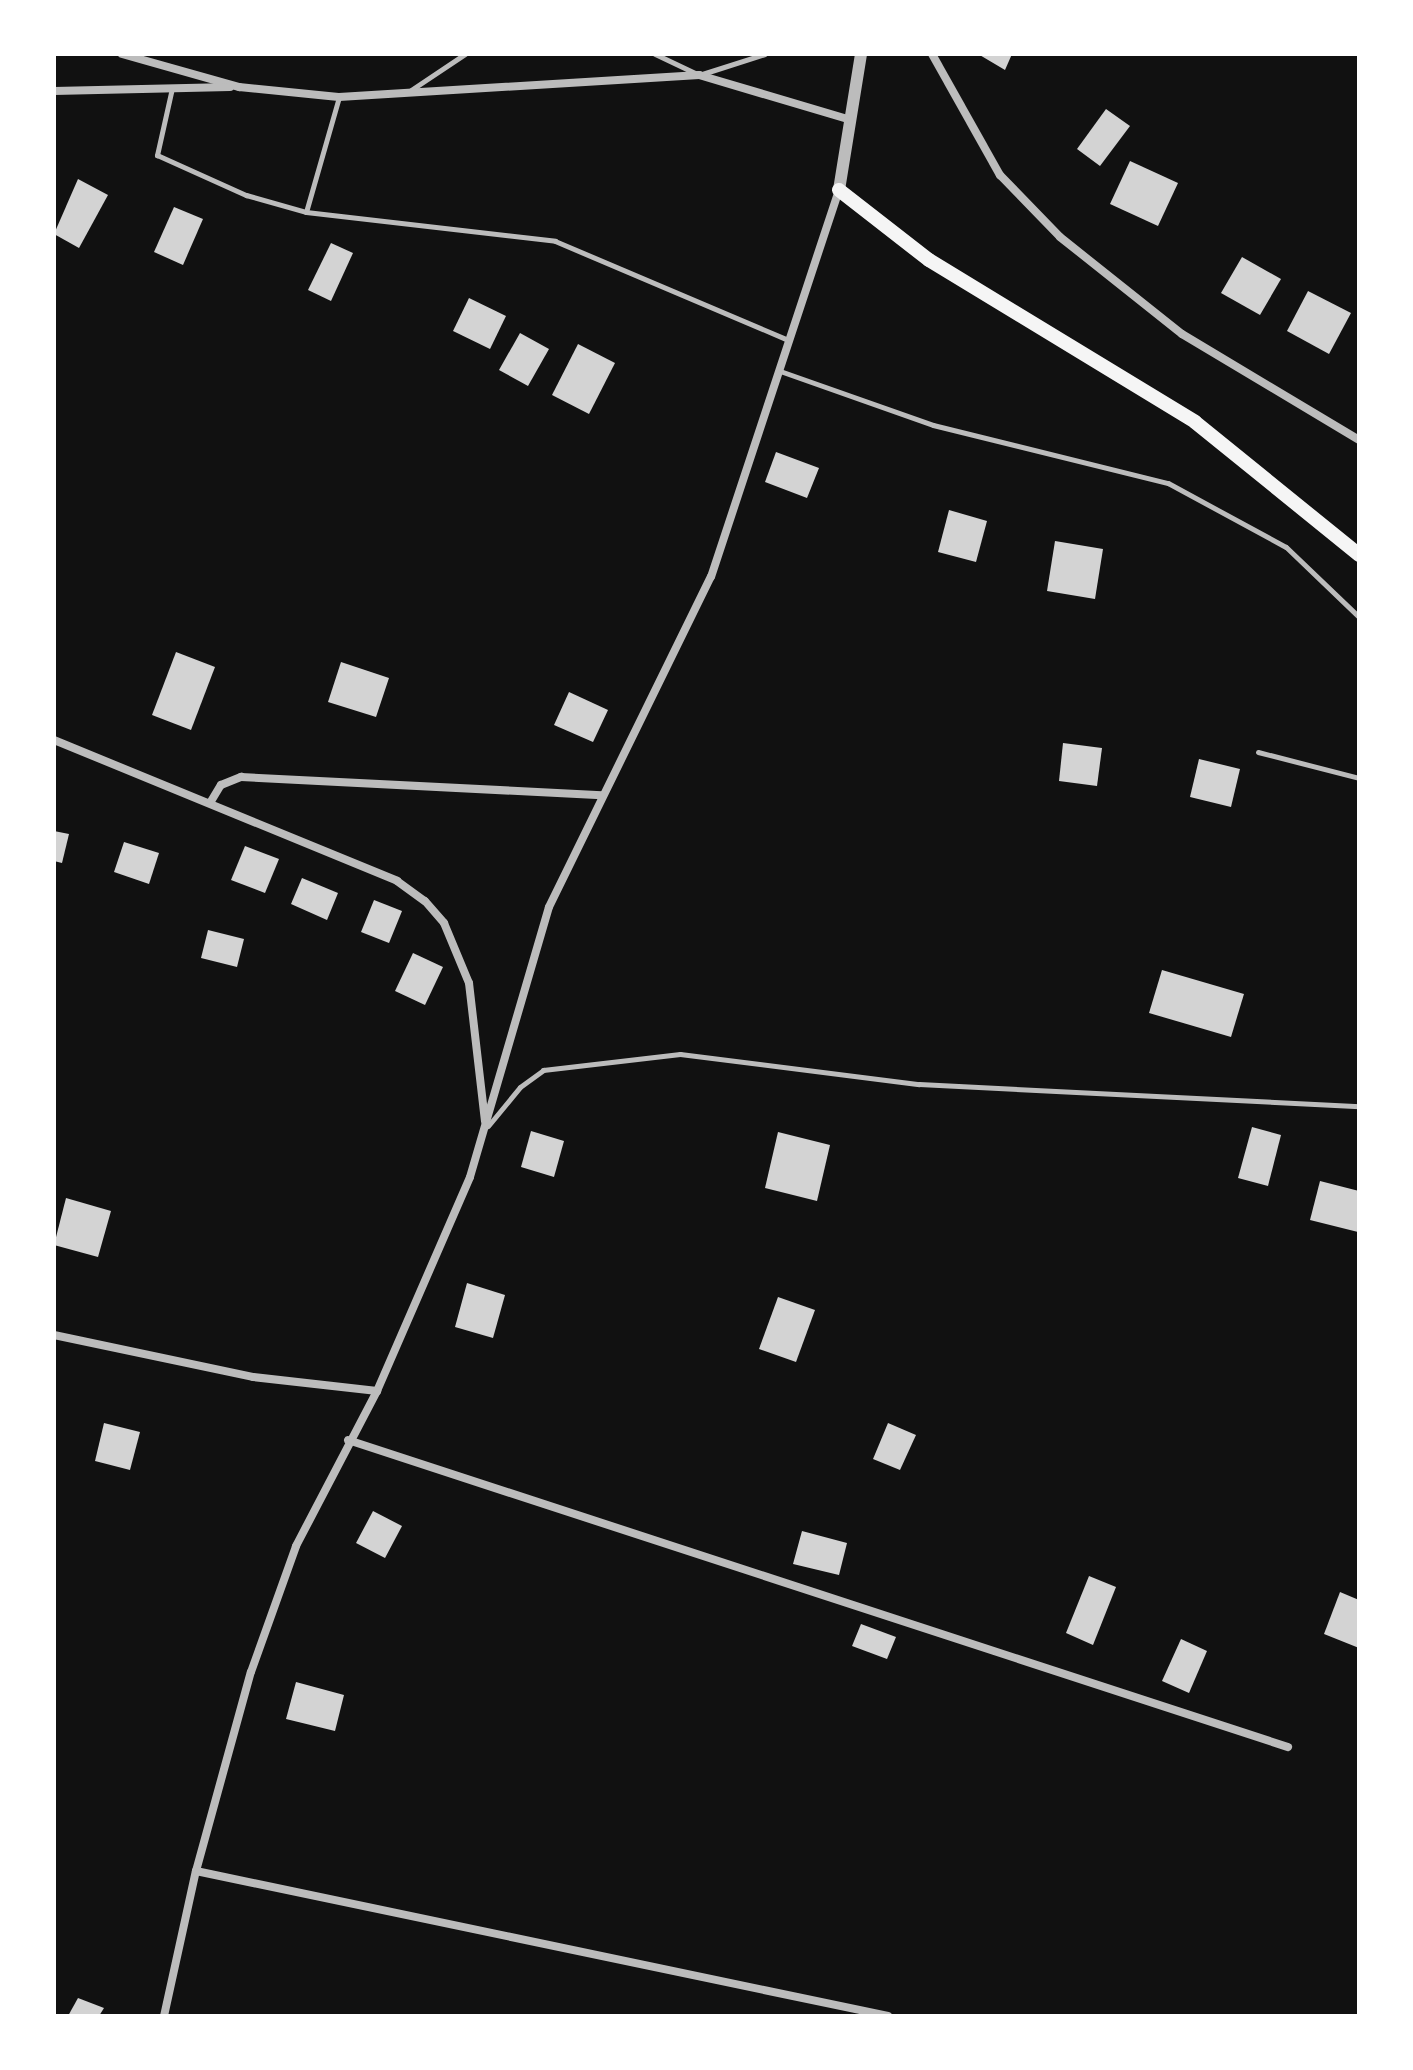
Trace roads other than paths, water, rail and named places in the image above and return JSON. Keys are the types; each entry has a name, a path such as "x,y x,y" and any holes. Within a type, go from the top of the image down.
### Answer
{"main road":[{"path":"839,190 929,260 1195,422 1359,555"}],"street":[{"path":"122,54 239,87"},
{"path":"164,2016 196,1871 266,1630 296,1546 348,1440 377,1391 486,1129 549,907 711,577 839,190 848,119 861,54"},
{"path":"932,54 1000,175 1060,237 1182,334 1359,440"},
{"path":"54,91 239,87 339,97 699,75 848,119"},
{"path":"54,740 397,881 425,901 444,923 469,983 486,1129"},
{"path":"210,803 221,785 241,777 602,795"},
{"path":"54,1335 253,1377 377,1391"},
{"path":"348,1440 1288,1747"},
{"path":"196,1871 888,2016"}],"lane":[{"path":"407,93 465,54"},
{"path":"655,54 699,75 765,54"},
{"path":"172,88 157,155 246,195 306,212 555,241 789,340"},
{"path":"306,212 339,97"},
{"path":"779,371 933,425 1168,483 1286,547 1359,617"},
{"path":"1258,752 1359,778"},
{"path":"486,1129 520,1087 543,1070 680,1054 919,1084 1359,1106"}]}
